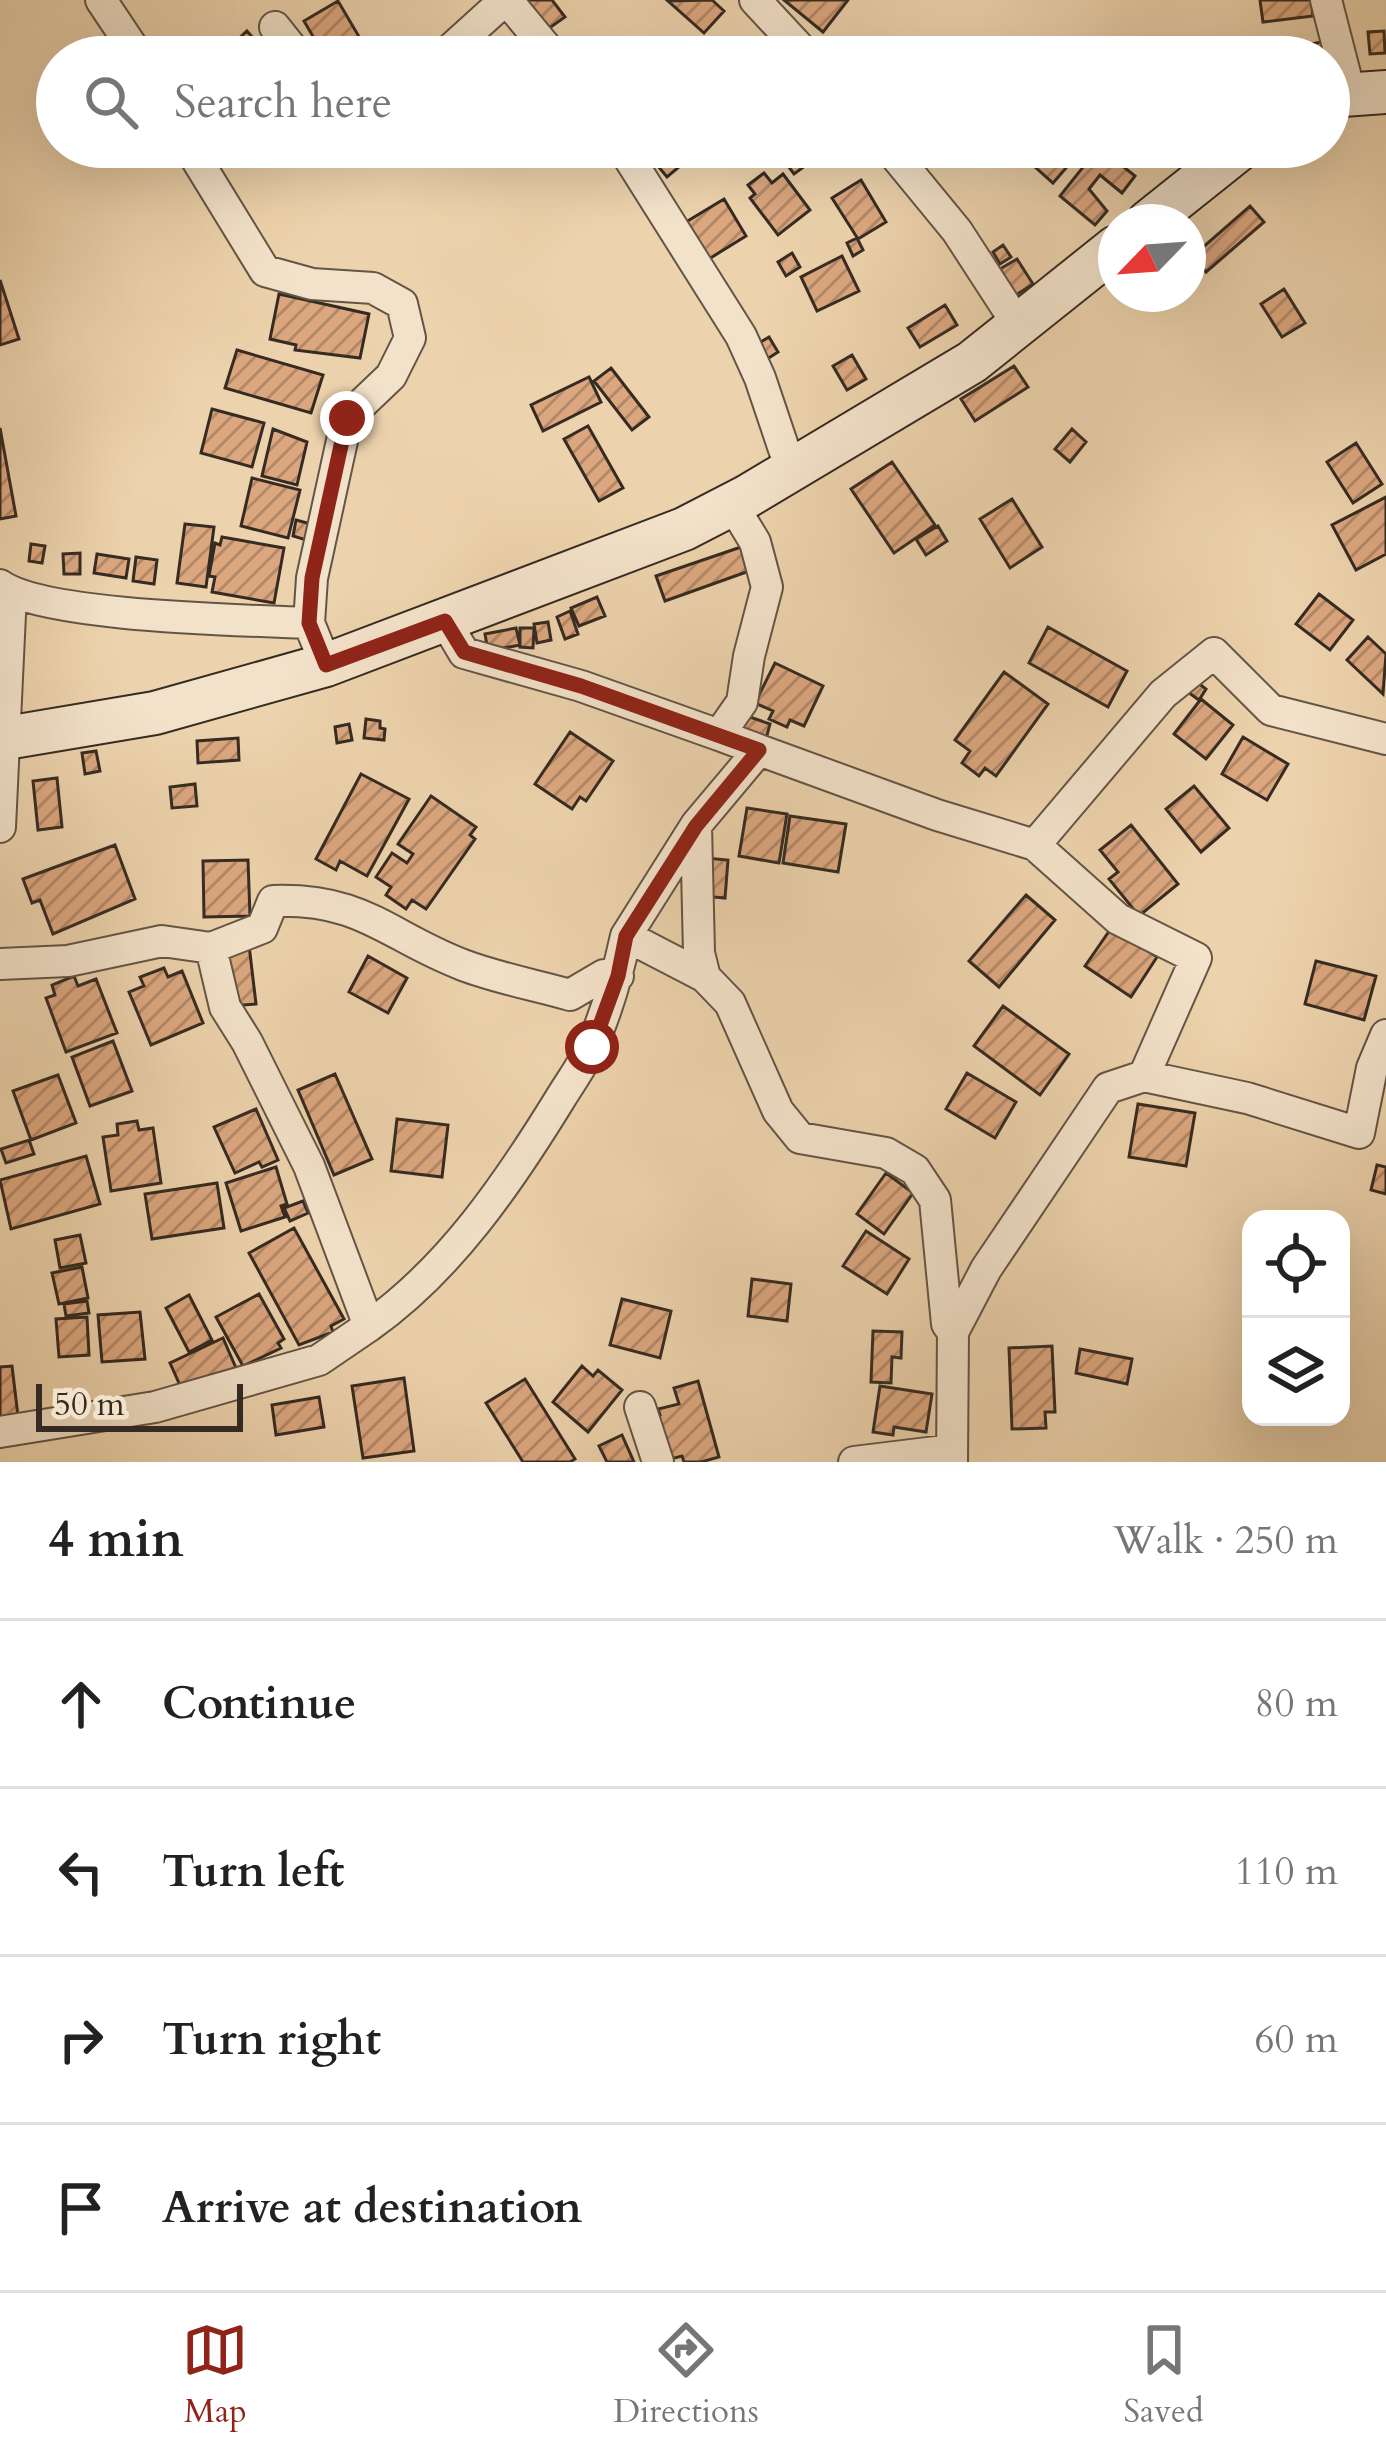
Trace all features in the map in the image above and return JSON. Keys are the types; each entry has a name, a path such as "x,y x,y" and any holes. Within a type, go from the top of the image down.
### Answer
{"street":[{"path":"101,0 125,36"},
{"path":"466,36 506,0 536,36"},
{"path":"755,0 788,36"},
{"path":"1326,0 1337,36"},
{"path":"275,28 282,36"},
{"path":"202,168 265,271 312,284 373,288 402,304 410,338 391,376 347,418 312,578 309,623 326,665"},
{"path":"635,168 741,336 791,470"},
{"path":"905,168 957,231 1018,325"},
{"path":"1171,204 1216,168"},
{"path":"3,739 155,712 326,665 684,529 972,362 1098,262"},
{"path":"718,735 742,702 767,587 755,542 732,503"},
{"path":"0,827 6,589 88,607 309,623"},
{"path":"445,621 464,652 581,686 937,815 1035,845 1118,919 1196,958 1144,1076"},
{"path":"1035,845 1163,694 1214,653 1271,710 1386,739"},
{"path":"0,1432 155,1407 320,1360 391,1311 446,1257 538,1135 592,1047 618,976 626,936 696,826 759,750"},
{"path":"696,826 699,952 705,977"},
{"path":"0,964 68,961 161,941 211,948 262,928 273,901 314,899 376,919 461,964 570,995 604,975 618,976"},
{"path":"626,936 705,977 730,1003 778,1111 800,1138 886,1153 915,1170 935,1200 947,1324 953,1332"},
{"path":"211,948 225,1007 248,1042 309,1166 369,1326"},
{"path":"854,1462 952,1456 953,1332 986,1269 1108,1088 1144,1076 1247,1098 1359,1133 1372,1068 1386,1035"},
{"path":"640,1407 658,1462"}],"building":[{"path":"526,0 552,0 565,17 548,29"},
{"path":"712,0 724,11 704,33 668,1"},
{"path":"784,0 848,0 823,32"},
{"path":"1260,0 1311,0 1313,16 1263,22"},
{"path":"338,1 359,36 313,36 304,21"},
{"path":"1384,31 1385,53 1370,54 1368,32"},
{"path":"1036,168 1066,168 1053,183"},
{"path":"1082,168 1125,168 1135,176 1122,193 1100,175 1089,189 1101,204 1095,225 1060,196"},
{"path":"764,173 772,183 783,174 810,210 778,235 750,198 755,194 748,185"},
{"path":"861,180 886,222 858,239 832,198"},
{"path":"724,199 746,236 704,262 681,225"},
{"path":"1250,206 1264,222 1206,272 1206,245"},
{"path":"857,238 863,250 853,256 847,243"},
{"path":"1003,245 1011,257 1000,264 993,252"},
{"path":"792,253 800,267 786,276 778,262"},
{"path":"842,256 859,291 817,311 801,277"},
{"path":"1017,259 1033,284 1016,295 1000,269"},
{"path":"0,280 19,339 0,345"},
{"path":"1284,289 1305,323 1282,337 1261,304"},
{"path":"279,294 369,314 360,358 295,350 296,345 270,339"},
{"path":"945,305 957,325 920,347 908,328"},
{"path":"769,337 778,352 764,361 754,346"},
{"path":"237,350 323,375 311,413 225,388"},
{"path":"852,355 866,379 847,390 833,366"},
{"path":"1014,366 1028,387 975,421 961,399"},
{"path":"611,368 649,417 632,430 594,381"},
{"path":"589,377 601,402 543,431 531,405"},
{"path":"212,409 264,423 252,467 201,453"},
{"path":"588,426 623,488 599,501 564,439"},
{"path":"0,428 16,516 0,519"},
{"path":"273,429 307,442 297,485 262,476"},
{"path":"1072,429 1086,442 1070,462 1055,449"},
{"path":"1356,443 1382,484 1353,503 1327,462"},
{"path":"892,462 935,525 894,553 851,489"},
{"path":"252,478 300,490 288,538 241,526"},
{"path":"1386,497 1386,554 1356,570 1332,525"},
{"path":"1012,499 1042,547 1010,568 980,519"},
{"path":"296,520 311,524 306,540 293,536"},
{"path":"185,524 214,527 206,587 177,583"},
{"path":"938,526 947,541 926,555 916,539"},
{"path":"222,537 284,548 274,603 212,592 215,577 209,576 215,543 220,545"},
{"path":"31,544 45,546 42,563 29,561"},
{"path":"744,546 752,570 665,601 656,576"},
{"path":"80,553 80,574 64,574 63,554"},
{"path":"97,554 129,559 126,578 94,573"},
{"path":"136,557 157,560 154,584 133,581"},
{"path":"1319,594 1353,620 1330,650 1296,624"},
{"path":"597,597 605,616 579,626 571,608"},
{"path":"570,611 578,634 565,639 557,617"},
{"path":"548,622 551,640 537,643 534,624"},
{"path":"1048,627 1127,671 1108,707 1029,663"},
{"path":"516,628 520,645 488,651 485,634"},
{"path":"520,628 534,628 533,648 520,647"},
{"path":"1368,637 1386,654 1383,694 1347,660"},
{"path":"775,663 823,686 804,726 790,720 787,727 769,719 773,711 755,703"},
{"path":"1004,672 1048,704 996,776 985,768 979,776 962,763 970,751 955,740"},
{"path":"1193,679 1206,689 1199,700 1185,690"},
{"path":"1201,699 1233,725 1206,759 1174,734"},
{"path":"747,716 770,724 766,739 742,730"},
{"path":"366,719 380,721 384,740 364,738"},
{"path":"349,724 352,740 337,743 335,727"},
{"path":"570,732 613,761 586,801 580,797 572,809 535,784"},
{"path":"1243,737 1288,764 1267,800 1222,774"},
{"path":"238,738 239,760 198,763 197,741"},
{"path":"96,751 100,771 85,774 82,753"},
{"path":"361,774 409,799 367,876 340,861 336,870 316,859"},
{"path":"57,778 62,827 38,830 33,781"},
{"path":"195,784 197,806 172,808 170,787"},
{"path":"1194,786 1229,828 1201,852 1166,809"},
{"path":"431,796 476,827 470,835 475,839 426,909 412,900 406,909 386,895 391,887 376,877 392,853 407,863 413,854 398,844"},
{"path":"747,808 787,814 779,863 739,856"},
{"path":"790,816 846,824 838,872 783,863"},
{"path":"1131,825 1178,884 1139,916 1109,879 1118,872 1100,850"},
{"path":"115,845 135,899 53,934 40,900 32,903 23,879"},
{"path":"705,858 728,860 725,898 702,896"},
{"path":"248,860 250,916 204,917 203,861"},
{"path":"1026,895 1055,920 999,987 969,961"},
{"path":"1112,927 1157,957 1131,997 1085,966"},
{"path":"249,945 256,1004 232,1006 225,948"},
{"path":"368,956 407,978 388,1013 349,992"},
{"path":"1316,961 1376,976 1364,1020 1305,1004"},
{"path":"164,968 168,977 182,971 203,1023 151,1045 129,992 144,986 140,977"},
{"path":"74,976 78,986 96,979 117,1033 66,1052 46,998 55,995 52,985"},
{"path":"1003,1006 1069,1054 1040,1095 974,1046"},
{"path":"113,1041 132,1091 90,1106 72,1057"},
{"path":"967,1073 1016,1102 995,1138 946,1109"},
{"path":"335,1074 372,1159 334,1175 298,1090"},
{"path":"58,1075 76,1123 31,1140 13,1091"},
{"path":"1138,1104 1195,1113 1186,1166 1129,1157"},
{"path":"256,1109 278,1160 235,1173 214,1127"},
{"path":"397,1119 448,1125 442,1177 391,1171"},
{"path":"137,1121 139,1130 153,1128 161,1183 111,1191 103,1137 118,1135 117,1124"},
{"path":"29,1140 34,1154 6,1163 1,1149"},
{"path":"86,1156 100,1204 11,1229 0,1180"},
{"path":"1377,1165 1386,1167 1386,1194 1371,1190"},
{"path":"276,1167 287,1204 281,1206 285,1217 241,1231 226,1183"},
{"path":"886,1173 913,1193 884,1234 857,1214"},
{"path":"217,1183 224,1228 152,1239 145,1194"},
{"path":"303,1201 308,1213 290,1221 284,1208"},
{"path":"294,1228 344,1319 331,1326 333,1332 299,1345 249,1253"},
{"path":"866,1231 909,1259 887,1294 843,1266"},
{"path":"80,1235 86,1263 60,1268 55,1240"},
{"path":"82,1267 88,1298 59,1304 52,1273"},
{"path":"752,1279 791,1284 787,1321 748,1316"},
{"path":"259,1294 284,1339 278,1343 281,1348 243,1366 216,1317"},
{"path":"189,1295 212,1340 189,1352 166,1308"},
{"path":"622,1299 671,1311 660,1358 610,1345"},
{"path":"87,1301 89,1313 66,1316 64,1304"},
{"path":"140,1312 145,1359 102,1362 98,1315"},
{"path":"87,1317 89,1355 59,1357 56,1319"},
{"path":"873,1331 902,1332 901,1358 892,1357 891,1383 871,1382"},
{"path":"223,1338 236,1368 183,1392 170,1363"},
{"path":"1052,1346 1055,1412 1045,1412 1046,1428 1012,1429 1009,1348"},
{"path":"1080,1349 1132,1359 1127,1384 1076,1373"},
{"path":"12,1366 18,1416 0,1418 0,1367"},
{"path":"582,1366 593,1376 598,1370 622,1390 588,1432 553,1402"},
{"path":"404,1378 414,1451 363,1458 352,1386"},
{"path":"525,1379 575,1459 570,1462 523,1462 486,1403"},
{"path":"698,1381 719,1457 701,1462 684,1462 682,1456 667,1460 658,1409 679,1404 674,1388"},
{"path":"880,1386 932,1394 926,1432 894,1427 893,1435 873,1432"},
{"path":"319,1397 324,1427 276,1435 272,1405"},
{"path":"622,1435 634,1462 607,1462 599,1446"}],"route":[{"path":"347,418 312,578 309,623 326,665 445,621 464,652 581,686 759,750 696,826 626,936 618,976 592,1047"}]}
